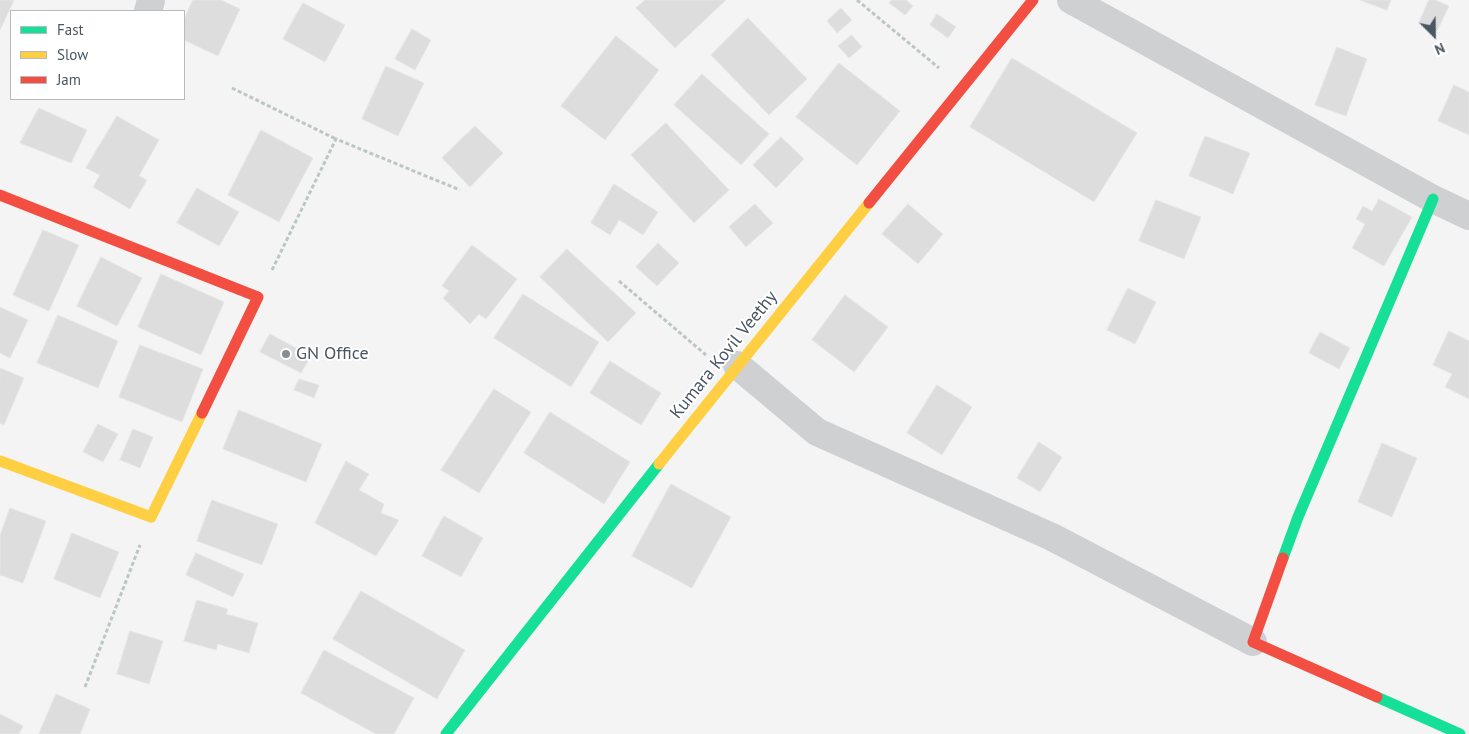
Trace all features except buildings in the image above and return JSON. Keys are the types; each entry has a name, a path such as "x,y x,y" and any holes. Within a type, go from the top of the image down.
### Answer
{"street":[{"name":"Kumara Kovil Veethy","path":"446,734 733,370 1033,0"},
{"path":"1071,0 1433,199 1469,216"},
{"path":"0,195 258,297 152,517 0,462"},
{"path":"1253,642 1302,508 1433,199"},
{"path":"733,370 817,432 1052,536 1253,642 1460,734"}],"path":[{"path":"857,0 963,88"},
{"path":"232,88 336,139 460,190"},
{"path":"258,297 336,139"},
{"path":"618,281 733,370"},
{"path":"85,687 152,517"}],"traffic: fast":[{"path":"1283,558 1298,517 1433,199"},
{"path":"446,734 659,464"},
{"path":"1377,697 1460,734"}],"traffic: slow":[{"path":"659,464 869,203"},
{"path":"0,461 151,517 202,413"}],"traffic: jam":[{"path":"869,203 1033,0"},
{"path":"0,195 258,297 202,413"},
{"path":"1283,558 1253,642 1377,697"}],"place":[{"name":"GN Office","path":"286,354"}]}
